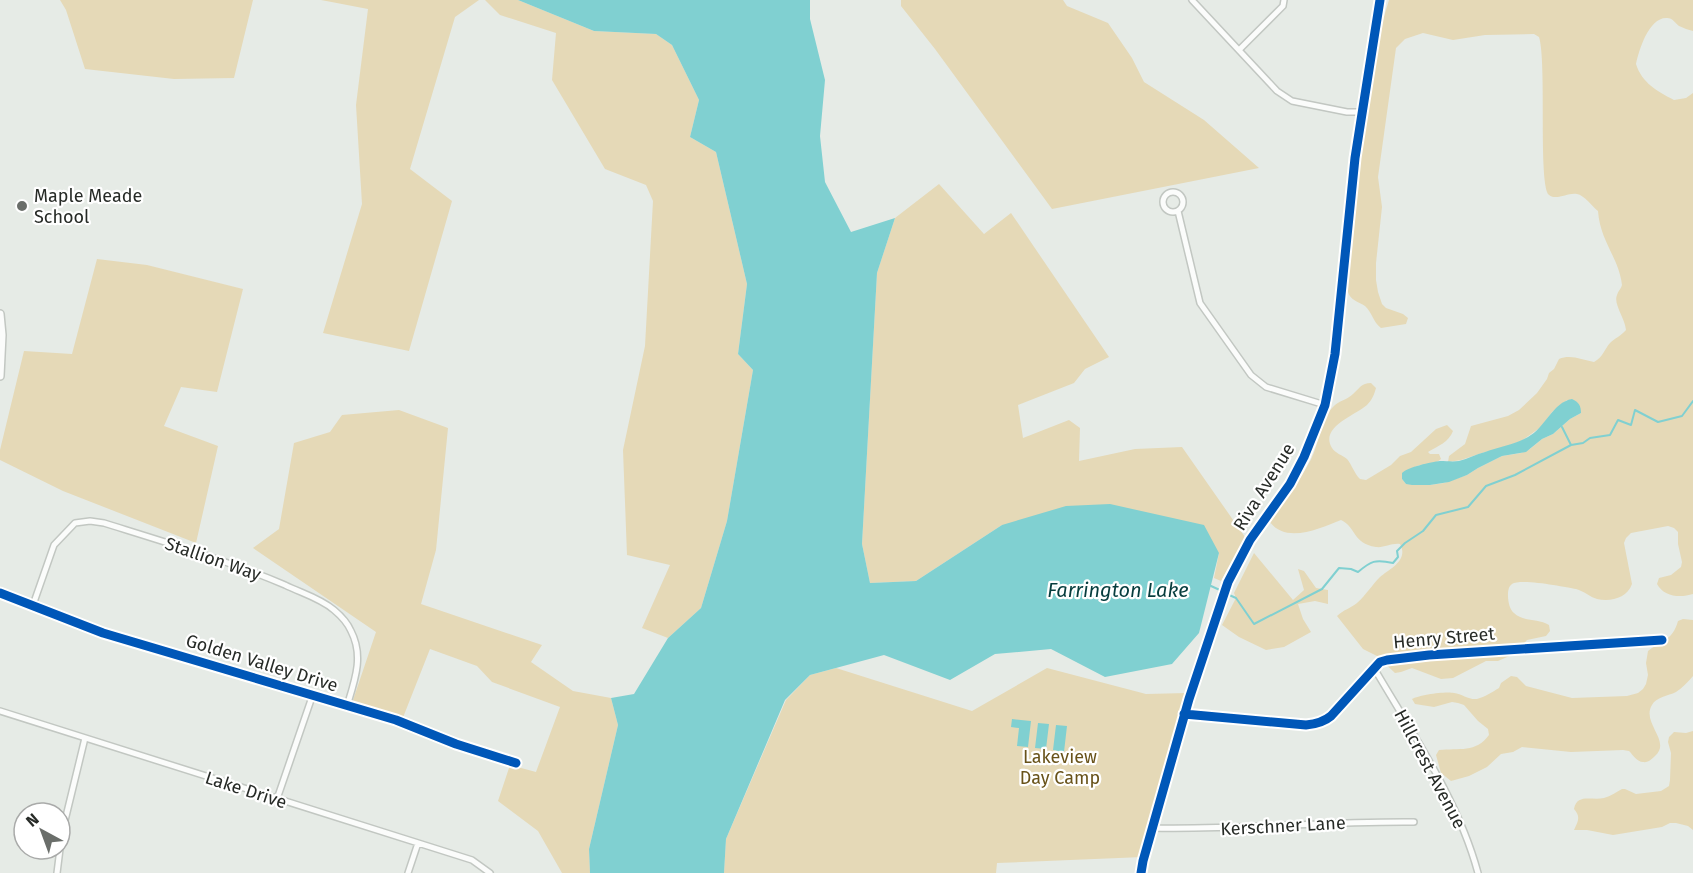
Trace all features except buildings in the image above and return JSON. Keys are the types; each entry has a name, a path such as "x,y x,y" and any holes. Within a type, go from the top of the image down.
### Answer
{"street":[{"path":"1192,0 1277,91 1292,101 1347,112 1362,112"},
{"path":"1239,50 1283,6 1284,0"},
{"name":"Riva Avenue","path":"1141,873 1184,714 1226,588 1245,548 1290,484 1316,429 1324,405 1335,354 1350,201 1380,0"},
{"path":"1178,211 1200,303 1251,375 1266,387 1324,405"},
{"path":"0,314 2,335 0,376"},
{"name":"Stallion Way","path":"33,605 54,545 75,523 90,521 104,523 207,555 245,568 318,600 334,610 351,630 358,652 357,673 347,706"},
{"name":"Golden Valley Drive","path":"0,593 103,633 396,720 456,744 516,763"},
{"name":"Henry Street","path":"1184,714 1314,725 1331,716 1374,668 1380,662 1387,660 1429,655 1662,640"},
{"name":"Hillcrest Avenue","path":"1374,668 1442,784 1470,844 1478,873"},
{"path":"277,800 313,694"},
{"name":"Lake Drive","path":"0,711 472,860 490,873"},
{"path":"70,801 86,738"},
{"name":"Kerschner Lane","path":"1152,828 1206,829 1379,821 1414,822"},
{"path":"408,873 418,843"}],"green space":[{"path":"60,0 253,0 234,78 174,79 85,69 66,10"},
{"path":"321,0 479,0 455,17 410,169 452,201 409,351 323,333 362,204 356,105 368,9"},
{"path":"485,0 518,0 594,31 656,34 672,45 699,100 690,137 716,152 747,284 738,354 753,370 727,521 701,608 668,638 642,628 670,565 627,555 623,450 645,346 653,201 646,185 605,169 552,80 556,33 500,15"},
{"path":"901,0 1063,0 1067,6 1108,23 1132,58 1144,82 1204,120 1259,168 1052,209 901,6"},
{"path":"1389,0 1693,0 1693,31 1679,26 1671,19 1661,19 1650,28 1646,35 1636,64 1646,81 1656,90 1674,100 1686,98 1693,93 1693,594 1683,596 1668,594 1657,584 1659,578 1671,575 1681,567 1678,532 1674,528 1668,526 1631,533 1624,543 1632,584 1626,593 1618,598 1602,600 1579,590 1563,587 1533,582 1512,584 1508,596 1513,612 1522,618 1549,625 1550,631 1546,636 1527,640 1514,654 1498,661 1486,661 1453,678 1441,679 1412,668 1395,673 1377,656 1363,649 1337,616 1357,603 1380,577 1397,564 1402,555 1400,544 1379,547 1368,545 1341,520 1304,533 1284,532 1269,521 1305,471 1329,412 1335,405 1351,396 1365,384 1371,383 1376,388 1372,399 1367,405 1340,422 1330,434 1329,441 1333,450 1347,459 1360,479 1366,480 1391,465 1400,456 1411,452 1436,429 1447,425 1453,431 1449,438 1428,452 1439,454 1441,459 1413,468 1402,479 1406,484 1444,483 1467,475 1502,456 1530,449 1542,439 1553,434 1570,419 1581,413 1567,400 1552,412 1541,427 1521,441 1497,450 1448,462 1449,456 1465,444 1471,426 1508,416 1519,410 1537,393 1559,359 1572,357 1594,362 1599,358 1610,343 1626,330 1616,299 1622,285 1617,266 1599,222 1598,211 1580,195 1552,197 1549,195 1544,170 1539,37 1534,34 1485,35 1453,40 1423,33 1405,39 1396,48 1378,177 1382,207 1376,263 1378,292 1386,308 1408,318 1406,324 1381,328 1365,306 1351,297 1347,287 1347,277 1358,155 1374,61"},
{"path":"939,184 984,234 1011,213 1109,357 1085,369 1074,383 1018,405 1023,438 1069,420 1080,428 1079,461 1135,449 1182,447 1245,537 1221,581 1214,578 1219,553 1002,525 916,581 870,583 862,544 877,273 895,218"},
{"path":"97,259 147,265 243,289 217,392 181,387 164,426 218,446 196,543 63,491 0,460 0,450 24,351 72,354"},
{"path":"399,410 448,428 436,550 421,604 542,645 531,662 573,691 611,698 618,725 589,849 590,873 562,873 538,831 498,801 510,765 536,772 560,707 492,682 477,666 430,649 402,720 352,703 376,632 253,548 279,529 294,443 330,432 342,415"},
{"path":"1254,553 1293,600 1304,590 1298,569 1304,571 1316,588 1328,590 1328,604 1315,601 1298,604 1311,632 1284,647 1266,650 1239,637 1222,625 1236,598 1234,593"},
{"path":"1693,620 1693,676 1678,690 1659,698 1652,705 1650,718 1660,744 1659,750 1650,760 1641,762 1629,751 1623,750 1571,752 1522,747 1513,752 1501,754 1487,767 1469,776 1451,781 1441,773 1436,755 1439,750 1479,745 1489,735 1488,729 1464,705 1452,702 1434,707 1415,704 1412,699 1450,693 1477,699 1499,688 1501,683 1511,676 1517,677 1526,686 1572,698 1627,696 1638,693 1646,684 1648,651 1670,637 1678,621"},
{"name":"Lakeview Day Camp","path":"836,668 972,711 1047,668 1146,694 1187,693 1143,857 997,863 996,873 724,873 726,839 786,700 810,675"},
{"path":"1693,731 1693,830 1688,826 1670,823 1662,827 1613,835 1574,830 1578,817 1574,809 1578,801 1582,799 1604,798 1622,789 1636,794 1661,791 1669,786 1671,753 1669,737 1674,732"}],"water":[{"name":"Farrington Lake","path":"518,0 810,0 810,19 825,80 820,136 825,182 851,232 895,218 877,273 862,544 870,583 916,581 1002,525 1066,506 1110,504 1204,525 1219,553 1199,633 1172,664 1105,677 1051,649 995,654 950,680 884,655 810,675 785,700 726,839 724,873 590,873 589,849 618,725 611,698 634,694 668,638 701,608 727,521 753,370 738,354 747,284 716,152 690,137 699,100 672,45 656,34 594,31"},
{"path":"1572,399 1579,404 1581,413 1526,452 1502,456 1449,482 1412,485 1406,484 1402,479 1402,473 1414,467 1440,461 1459,461 1523,440 1534,433 1559,405"},
{"path":"1012,719 1031,721 1028,747 1017,746 1019,728 1011,727"},
{"path":"1038,723 1049,724 1046,749 1035,748"},
{"path":"1056,725 1067,726 1064,752 1053,750"}],"waterway":[{"path":"1227,594 1236,598 1254,624 1322,589 1339,568 1358,572 1374,562 1393,563 1398,557 1397,551 1423,531 1436,515 1468,507 1486,486 1515,475 1571,445 1583,443 1590,438 1610,435 1618,420 1631,425 1635,410 1658,422 1682,416 1693,401"},
{"path":"1562,427 1571,445"},
{"path":"1211,586 1222,591"}],"cycle path":[{"path":"1141,873 1189,699 1228,582 1250,540 1290,484 1304,457 1325,405 1335,354 1355,158 1380,0"},
{"path":"0,593 103,633 396,720 456,744 516,763"},
{"path":"1184,714 1310,725 1331,716 1380,662 1387,660 1429,655 1662,640"}],"place":[{"name":"Maple Meade School","path":"22,206"}]}
